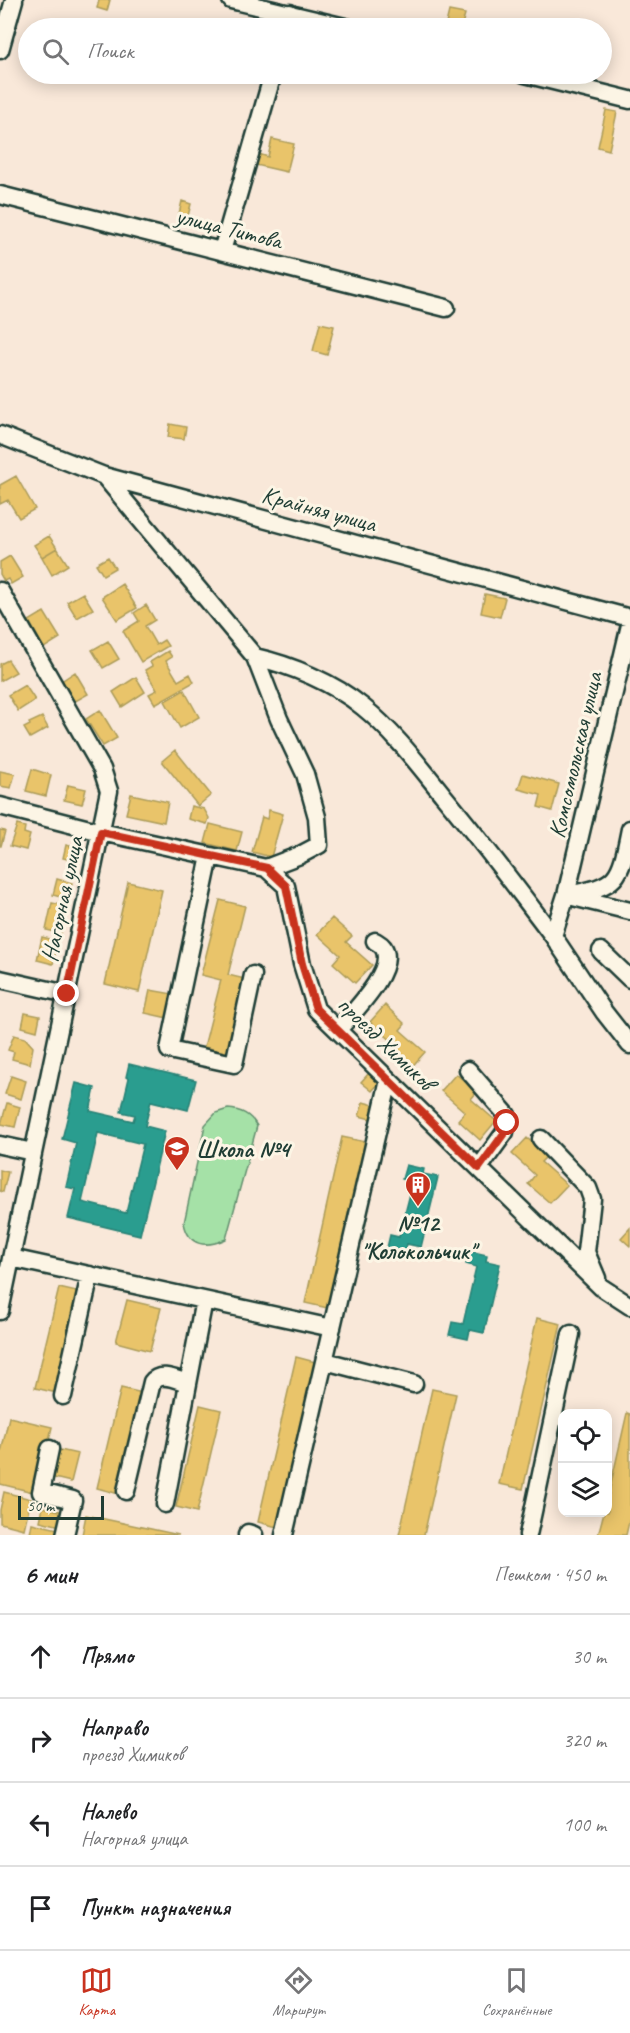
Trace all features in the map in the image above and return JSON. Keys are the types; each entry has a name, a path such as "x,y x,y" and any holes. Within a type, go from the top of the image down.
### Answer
{"street":[{"path":"0,50 14,0"},
{"path":"231,0 279,18"},
{"path":"222,252 270,84"},
{"path":"565,84 630,100"},
{"name":"улица Титова","path":"0,195 446,308"},
{"name":"Крайняя улица","path":"0,435 104,476 630,618"},
{"path":"0,806 101,832 267,868 319,845 317,817 305,774 279,719 255,657 104,476"},
{"name":"Нагорная улица","path":"0,591 102,769 109,791 0,1311"},
{"name":"Комсомольская улица","path":"553,936 566,895 630,625"},
{"path":"255,657 282,663 321,681 362,706 400,742 516,886 604,1012 630,1045"},
{"path":"566,895 595,890 612,882 622,866 630,829"},
{"path":"210,856 169,1050 234,1064 253,975"},
{"name":"проезд Химиков","path":"267,868 286,886 302,964 316,1009 601,1287 630,1306"},
{"path":"566,895 630,911"},
{"path":"338,1030 375,986 383,970 386,959 383,947 375,941"},
{"path":"602,951 630,979"},
{"path":"0,979 67,994"},
{"path":"468,1070 507,1115 505,1132 479,1168"},
{"path":"284,1535 389,1080"},
{"path":"541,1139 588,1188 592,1199 586,1252 601,1287"},
{"path":"0,1145 33,1152"},
{"path":"11,1258 332,1328"},
{"path":"63,1396 90,1275"},
{"path":"165,1504 204,1300"},
{"path":"528,1535 570,1334"},
{"path":"325,1361 414,1384"},
{"path":"126,1491 152,1382 160,1376 188,1383"},
{"path":"51,1449 41,1492 73,1500 65,1535"},
{"path":"247,1535 248,1533 254,1535"}],"green space":[{"path":"228,1109 245,1113 257,1126 226,1239 212,1244 199,1243 190,1237 184,1223 205,1125 216,1113"}],"building: Жильё":[{"path":"99,0 110,0 107,11 97,8"},
{"path":"449,11 465,14 464,18 447,18"},
{"path":"606,110 617,112 609,150 598,147"},
{"path":"272,139 294,144 287,172 256,165 259,154 268,157"},
{"path":"182,201 191,204 188,216 179,214"},
{"path":"320,323 334,326 327,355 313,351"},
{"path":"170,424 186,427 184,439 168,437"},
{"path":"16,476 35,509 19,518 8,500 0,504 0,485"},
{"path":"49,536 57,548 42,557 34,545"},
{"path":"57,548 68,565 52,575 42,557"},
{"path":"10,556 23,577 11,584 8,579 4,581 0,574 0,562"},
{"path":"108,557 115,568 103,575 96,564"},
{"path":"122,584 137,608 117,620 102,597"},
{"path":"83,593 93,609 77,618 67,602"},
{"path":"485,594 505,598 500,617 481,613"},
{"path":"146,605 155,620 145,626 156,645 164,640 168,646 141,662 123,631 139,621 134,613"},
{"path":"44,612 60,638 44,648 29,621"},
{"path":"108,641 119,659 103,668 92,650"},
{"path":"168,651 172,657 166,661 178,681 190,674 194,682 155,704 149,694 157,690 145,670 152,666 150,662"},
{"path":"8,660 16,672 0,681 0,664"},
{"path":"75,672 88,694 72,703 60,682"},
{"path":"136,677 145,692 122,707 113,692"},
{"path":"25,685 35,700 18,711 8,695"},
{"path":"184,690 199,717 180,728 165,701"},
{"path":"100,710 117,738 103,746 86,719"},
{"path":"42,717 48,728 30,738 24,728"},
{"path":"175,750 211,795 198,806 162,761"},
{"path":"32,769 51,775 46,796 26,791"},
{"path":"0,771 15,774 11,788 0,786"},
{"path":"523,774 559,784 552,811 538,807 541,795 518,789"},
{"path":"68,785 86,789 82,804 64,800"},
{"path":"131,794 168,802 164,822 126,814"},
{"path":"191,806 204,809 209,818 207,824 188,819"},
{"path":"269,810 283,814 271,857 252,852 262,817 267,819"},
{"path":"210,824 242,832 237,851 205,843"},
{"path":"17,825 25,827 24,833 30,835 26,850 10,846"},
{"path":"0,830 5,831 1,846 0,846"},
{"path":"66,845 82,849 79,862 63,858"},
{"path":"57,879 72,883 68,899 53,895"},
{"path":"128,882 162,890 139,992 105,984"},
{"path":"220,900 245,906 228,975 245,979 227,1053 204,1047 221,980 201,975"},
{"path":"52,903 67,906 61,933 46,930"},
{"path":"332,918 352,936 346,942 372,965 355,983 333,963 340,955 317,934"},
{"path":"42,937 58,941 53,964 37,960"},
{"path":"150,990 173,994 168,1018 145,1013"},
{"path":"385,1005 405,1024 400,1030 425,1052 408,1071 386,1051 394,1043 370,1022"},
{"path":"25,1013 40,1016 37,1031 22,1027"},
{"path":"14,1035 25,1038 33,1047 30,1064 12,1059 14,1052 8,1050"},
{"path":"369,1073 380,1082 372,1091 361,1082"},
{"path":"456,1074 477,1092 471,1099 496,1121 480,1140 458,1120 465,1112 441,1091"},
{"path":"11,1076 26,1081 21,1099 5,1094"},
{"path":"363,1102 374,1105 371,1119 359,1116"},
{"path":"7,1103 20,1107 15,1127 1,1124"},
{"path":"342,1137 366,1142 328,1308 305,1303"},
{"path":"527,1138 547,1156 541,1162 567,1185 550,1203 528,1184 535,1175 512,1154"},
{"path":"0,1170 8,1172 3,1192 0,1191"},
{"path":"630,1228 630,1246 621,1238"},
{"path":"59,1288 81,1293 57,1393 35,1388"},
{"path":"127,1300 161,1308 150,1351 116,1342"},
{"path":"537,1318 561,1324 523,1489 499,1484"},
{"path":"296,1357 319,1363 281,1528 258,1522"},
{"path":"121,1388 143,1393 119,1494 97,1488"},
{"path":"432,1389 456,1394 424,1535 399,1535"},
{"path":"200,1405 221,1410 197,1512 176,1507"},
{"path":"627,1413 630,1414 630,1518 626,1535 598,1535 603,1517 612,1517 612,1479"},
{"path":"9,1417 52,1427 37,1493 0,1484 0,1457"},
{"path":"60,1450 78,1454 71,1482 54,1478"},
{"path":"4,1492 31,1499 24,1529 0,1523"},
{"path":"43,1507 68,1513 65,1527 40,1521"},
{"path":"86,1515 179,1535 82,1535"},
{"path":"32,1523 58,1529 57,1535 30,1534"}],"building: Школы":[{"path":"129,1064 196,1080 188,1110 151,1101 145,1126 165,1131 140,1235 68,1218 75,1189 66,1187 76,1143 62,1139 76,1083 95,1088 90,1111 133,1121 135,1115 121,1112 129,1078 126,1077","holes":["98,1133 143,1144 126,1213 82,1202"]},
{"name":"№12 \"Колокольчик\"","path":"406,1165 424,1169 423,1174 438,1177 421,1247 407,1244 405,1252 387,1248 390,1235 399,1237 413,1182 402,1179"},
{"path":"469,1251 487,1255 486,1261 500,1264 484,1333 470,1330 468,1339 449,1335 452,1322 463,1324 476,1267 466,1264"}],"place":[{"name":"Школа №4","path":"177,1172"},
{"name":"№12 \"Колокольчик\"","path":"418,1208"}],"route":[{"path":"67,994 101,832 267,868 286,886 302,964 316,1009 479,1168 505,1132 507,1123"}]}
